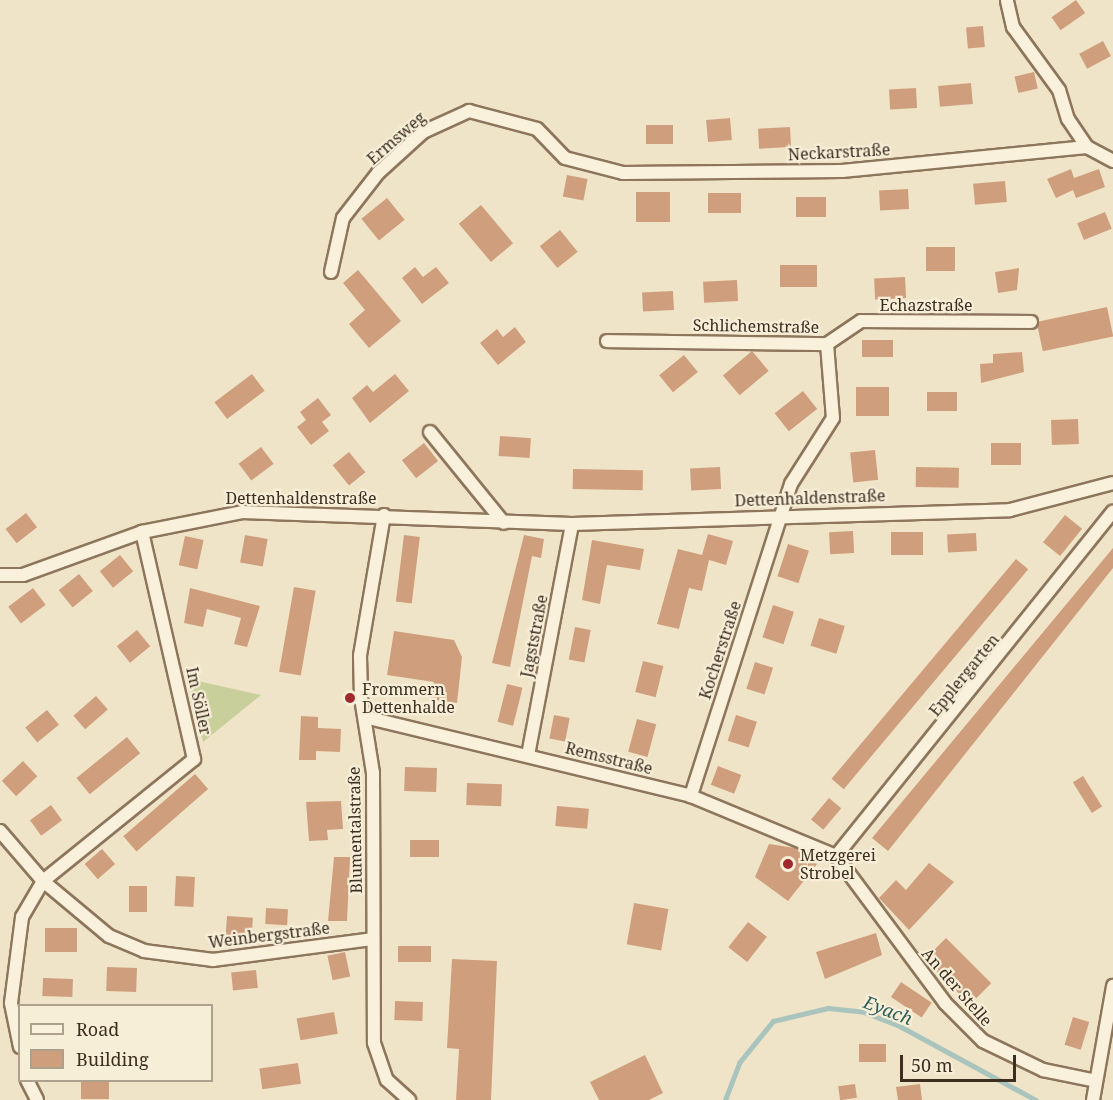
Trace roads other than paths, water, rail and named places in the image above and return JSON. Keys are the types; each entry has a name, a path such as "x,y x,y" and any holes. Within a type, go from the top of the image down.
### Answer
{"street":[{"path":"1006,0 1013,27 1059,90 1068,119 1087,147 1113,161"},
{"name":"Ermsweg","path":"331,272 343,218 378,173 444,119 470,111 537,129 565,158"},
{"name":"Neckarstraße","path":"565,158 623,174 842,171 1087,147"},
{"name":"Echazstraße","path":"827,344 861,321 1031,322"},
{"name":"Schlichemstraße","path":"607,341 827,344 833,418 791,484 780,514"},
{"path":"430,432 504,523"},
{"name":"Dettenhaldenstraße","path":"0,575 23,575 142,532 242,512 384,515 504,523 572,524 780,514 1010,510 1113,483"},
{"name":"Epplergarten","path":"836,856 1113,511"},
{"name":"Kocherstraße","path":"691,796 780,514"},
{"name":"Blumentalstraße","path":"384,515 360,656 373,773 374,1043 387,1080 409,1100"},
{"name":"Jagststraße","path":"528,755 572,524"},
{"name":"Im Söller","path":"43,881 194,759 142,532"},
{"name":"Remsstraße","path":"365,717 691,796 836,856"},
{"name":"Weinbergstraße","path":"0,831 43,881 109,936 153,953 213,960 372,939"},
{"name":"An der Stelle","path":"836,856 945,1003 983,1041 1043,1070 1096,1080"},
{"path":"18,1041 6,1004 22,917 43,881"},
{"path":"1093,1097 1113,986"},
{"path":"28,1082 37,1100"}],"waterway":[{"name":"Eyach","path":"725,1100 739,1063 773,1021 828,1008 864,1012 898,1025 1036,1100"}],"place":[{"name":"Frommern Dettenhalde","path":"350,698"},
{"name":"Metzgerei Strobel","path":"788,864"}]}
